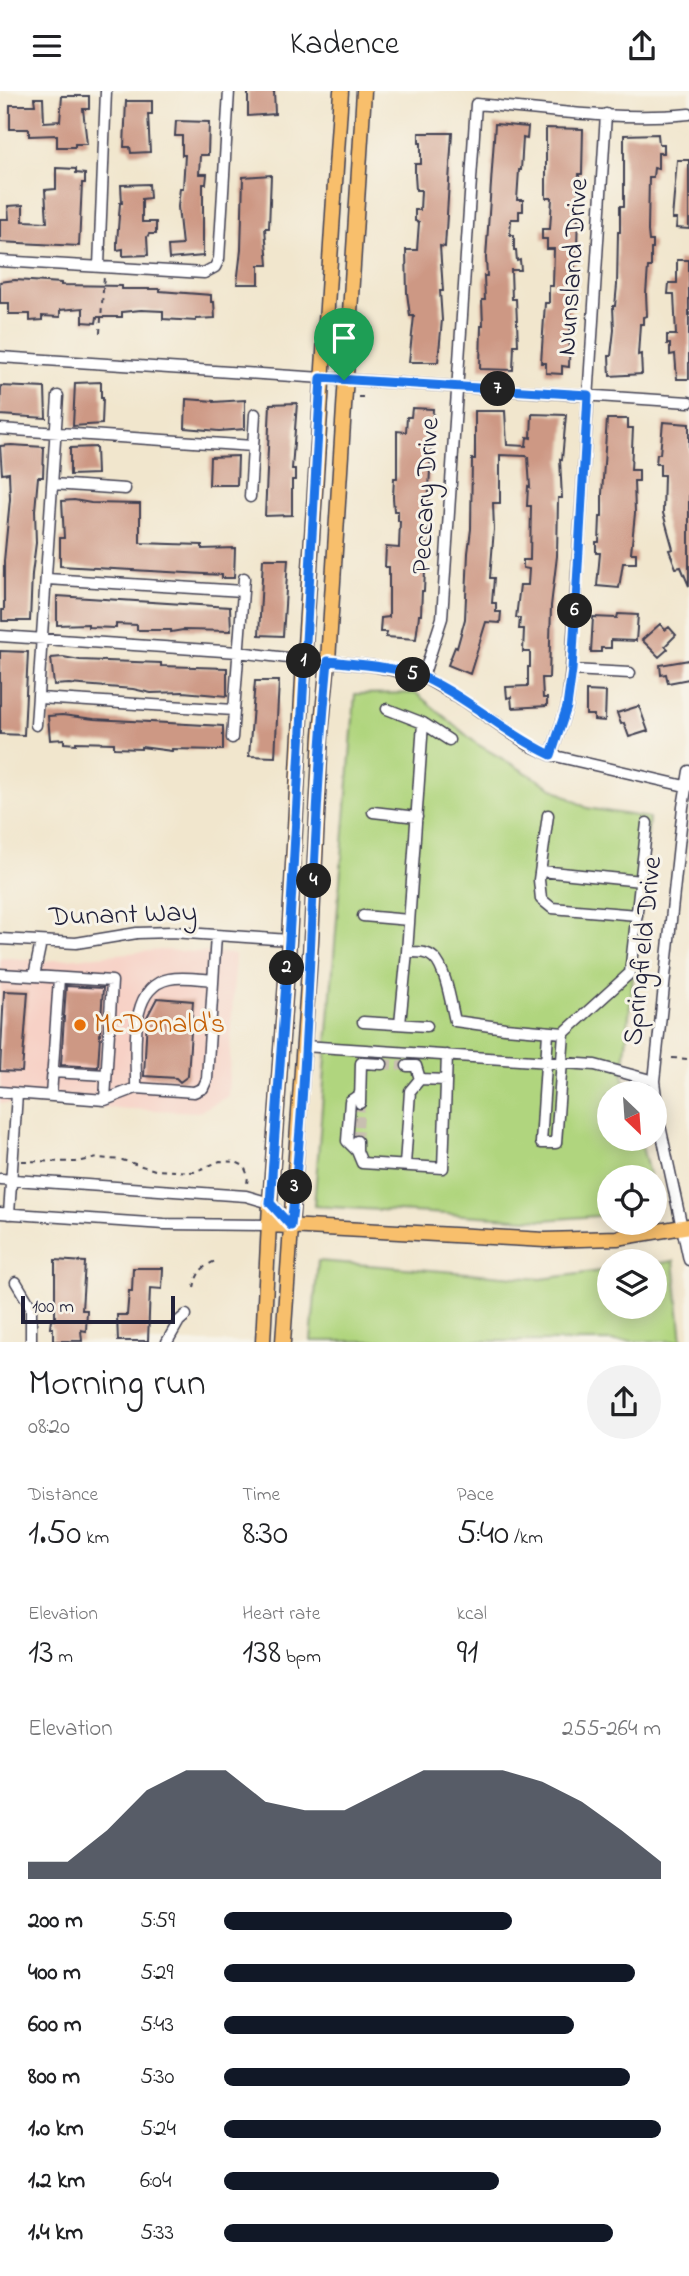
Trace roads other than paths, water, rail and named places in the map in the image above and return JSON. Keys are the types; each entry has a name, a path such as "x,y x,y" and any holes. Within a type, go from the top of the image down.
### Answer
{"main road":[{"path":"263,1342 321,378 341,91"},
{"path":"283,1342 364,91"},
{"path":"304,660 328,661"},
{"path":"270,1225 545,1240 617,1238 686,1227"}],"street":[{"path":"101,271 106,91"},
{"path":"0,261 101,271 204,273 215,267 219,259 229,91"},
{"name":"Peccary Drive","path":"423,677 442,618 476,104 606,114"},
{"path":"606,114 664,117 689,114"},
{"name":"Nunsland Drive","path":"551,755 567,707 572,670 606,114"},
{"path":"0,357 689,402"},
{"path":"36,725 58,396"},
{"path":"250,496 256,414"},
{"path":"0,429 253,446"},
{"path":"53,484 125,489"},
{"path":"232,738 244,578"},
{"path":"47,579 243,591"},
{"path":"0,636 238,652 304,660"},
{"path":"328,661 373,666 423,677 463,700 527,744 551,755 685,786"},
{"path":"572,670 630,673"},
{"path":"39,698 234,710"},
{"path":"387,709 423,723 449,740"},
{"path":"400,1024 423,723"},
{"name":"Springfield Drive","path":"654,1081 685,786 689,771"},
{"path":"373,812 417,817"},
{"path":"548,815 539,880 541,899 552,908 637,915"},
{"path":"407,952 422,952 434,958 443,976 455,1021 564,1033 630,972 647,823"},
{"path":"541,871 641,881"},
{"path":"363,916 409,920"},
{"name":"Dunant Way","path":"0,939 76,943 155,932 289,940"},
{"path":"0,1092 105,1100 136,1088 194,1092 206,1084 216,935"},
{"path":"34,977 41,942"},
{"path":"0,974 112,981 105,1100"},
{"path":"51,1096 59,978"},
{"path":"136,1088 138,1021 140,1007 147,991 172,978 213,980"},
{"path":"363,1022 427,1026"},
{"path":"548,1033 541,1143 556,1143 564,1033"},
{"path":"304,1046 595,1065 654,1081"},
{"path":"382,1064 360,1063 360,1099 350,1101 347,1142 357,1146 362,1163 443,1168 447,1055"},
{"path":"407,1066 416,1066 420,1079"},
{"path":"52,1072 106,1075"},
{"path":"420,1079 446,1080"},
{"path":"405,1165 410,1091 420,1079"},
{"path":"17,1094 13,1160 6,1179 5,1214 164,1224 270,1225"},
{"name":"Springfield Drive","path":"667,1151 686,1227 689,1260"},
{"path":"6,1179 245,1196 270,1203 291,1226"},
{"path":"16,1282 31,1307 31,1342"},
{"path":"167,1342 186,1315"}],"tunnel":[{"path":"382,1064 407,1066"},
{"path":"357,1141 360,1103"}],"place":[{"name":"McDonald's","path":"80,1025"}]}
